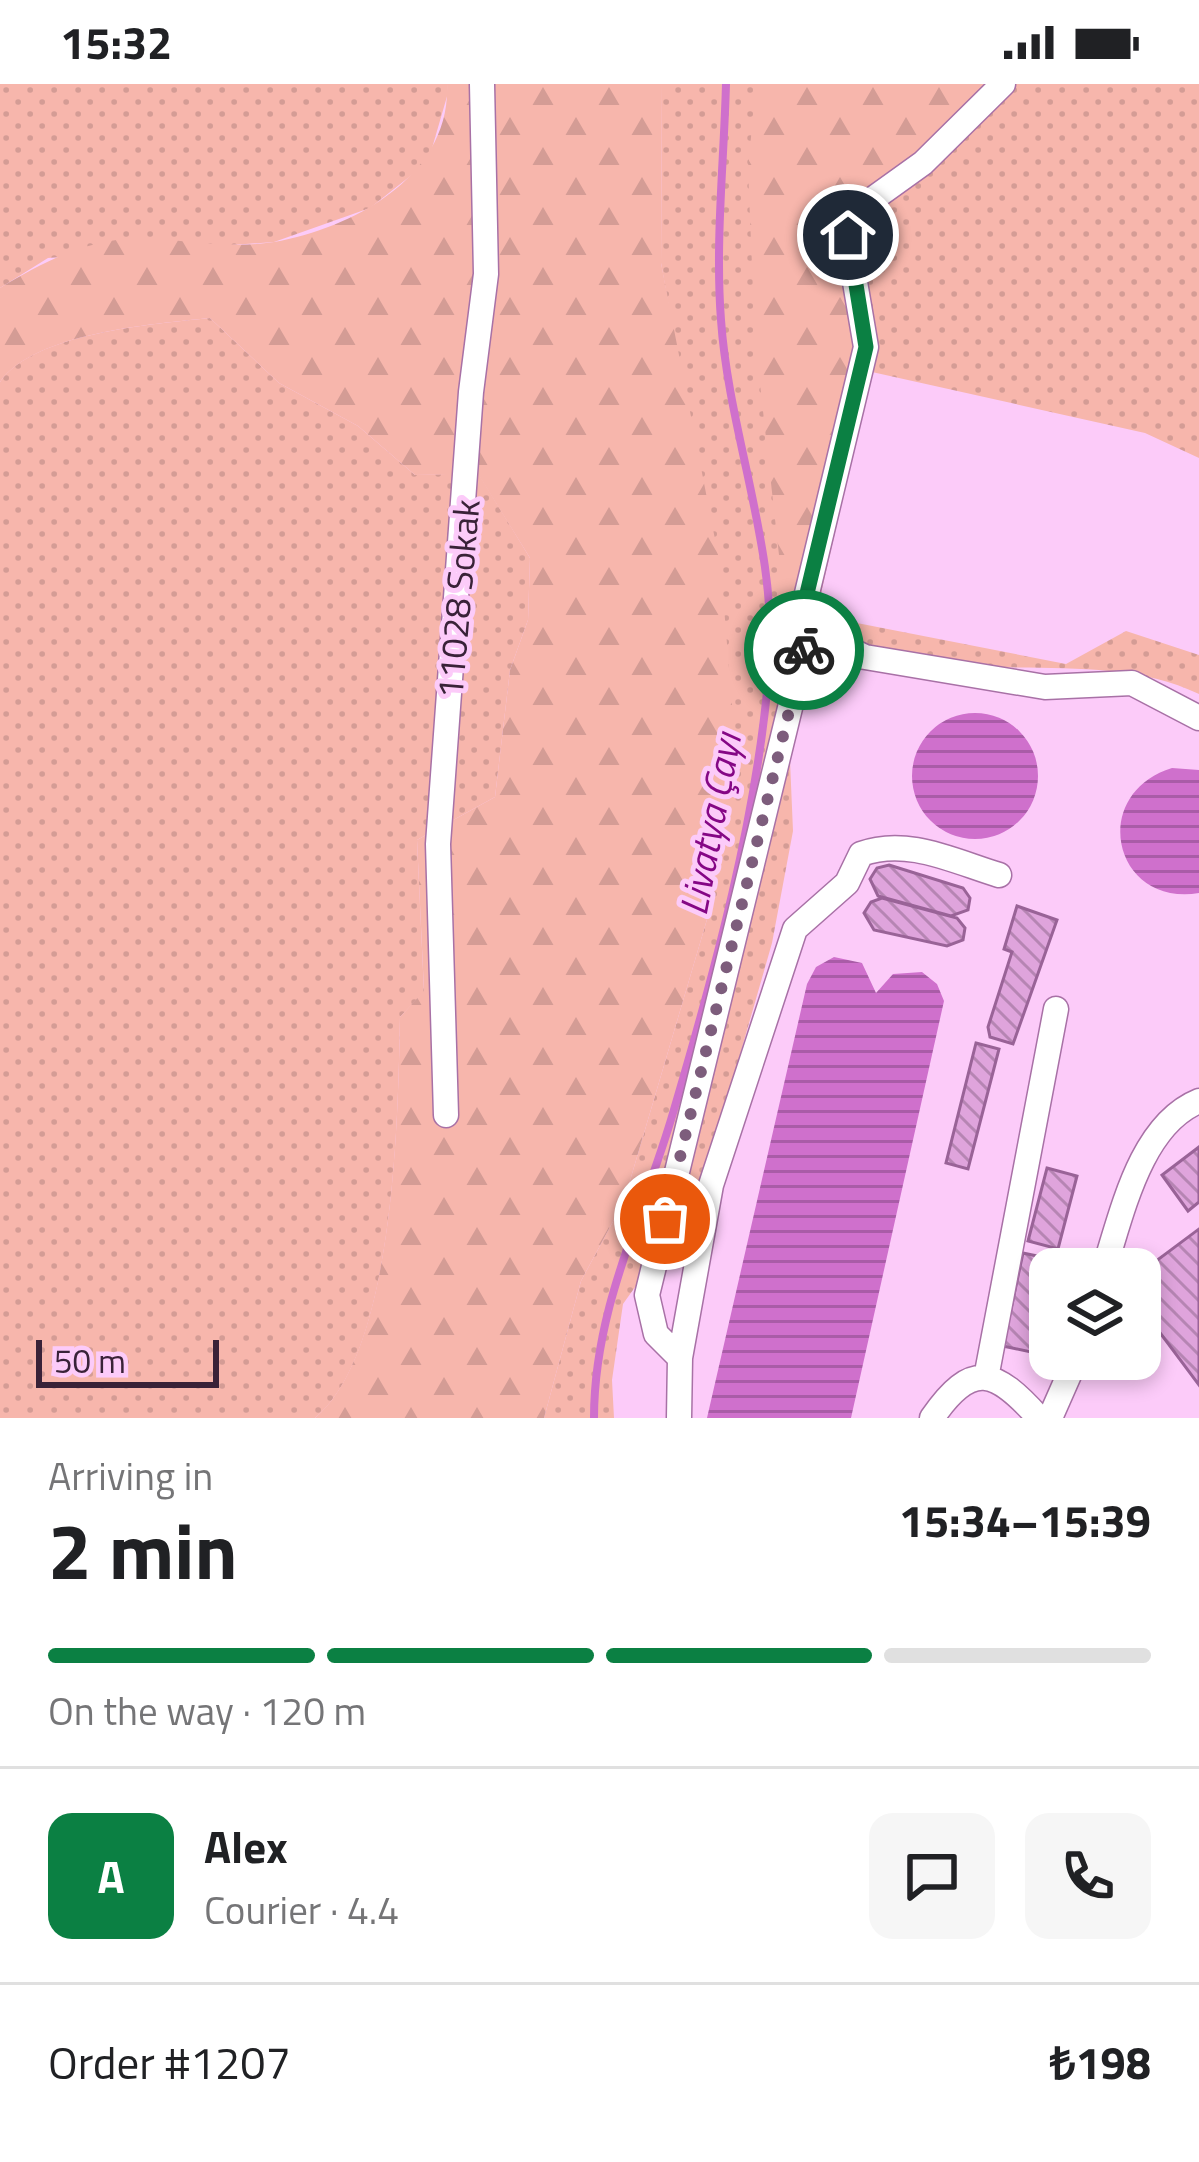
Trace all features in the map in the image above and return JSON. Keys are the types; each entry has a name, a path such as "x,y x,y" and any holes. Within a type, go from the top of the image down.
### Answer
{"lane":[{"name":"11028 Sokak","path":"446,1115 438,844 471,392 486,274 482,84"},
{"path":"680,1358 656,1334 647,1295 808,630 803,610 866,347 848,235 851,214 923,163 1003,84"},
{"path":"808,630 831,646 866,657 1045,687 1132,683 1199,718"},
{"path":"680,1418 680,1358 711,1185 795,929 847,884 861,854 882,846 904,846 999,875"},
{"path":"986,1378 1056,1009"},
{"path":"1112,1248 1145,1155 1176,1114 1199,1100"},
{"path":"932,1418 961,1380 986,1378 1019,1395 1039,1418"},
{"path":"1050,1418 1067,1380"}],"green space":[{"path":"0,84 447,84 448,93 428,162 370,208 274,242 48,258 0,288"},
{"path":"447,84 662,84 661,263 721,570 736,755 713,899 624,1201 581,1281 544,1418 315,1418 342,1386 362,1341 377,1288 393,1170 400,1017 424,991 417,840 495,797 510,670 528,620 530,558 478,474 415,475 358,426 279,383 210,318 127,328 66,342 16,365 0,382 0,288 60,256 110,241 256,244 335,224 365,210 415,171 433,146 444,117"},
{"path":"662,84 1199,84 1199,458 1145,433 872,372 816,615 1066,664 1126,631 1199,655 1199,694 1170,682 1107,671 923,661 784,620 793,831 772,943 731,1086 722,1179 709,1199 688,1213 623,1304 612,1380 614,1418 544,1418 581,1281 624,1201 713,899 686,402 661,263"},
{"path":"756,84 1003,84 852,214 866,347 820,554 790,654 755,339 748,169"},
{"path":"210,318 279,383 358,426 415,475 478,473 530,558 528,620 510,670 495,797 417,840 424,992 400,1017 387,1231 362,1342 342,1386 315,1418 0,1418 0,382 16,365 66,342 127,328"}],"shaded area":[{"path":"975,713 999,717 1020,731 1034,752 1038,776 1034,800 1020,821 999,835 975,839 951,835 930,821 916,800 912,776 916,752 930,731 951,717"},
{"path":"1172,768 1199,770 1199,893 1170,893 1147,883 1131,866 1122,846 1121,823 1129,800 1146,781"},
{"path":"834,957 862,963 876,993 893,974 922,972 937,984 944,1001 851,1418 707,1418 807,984 816,967"}],"building":[{"path":"889,865 963,888 970,898 968,910 951,916 878,896 870,879 877,868"},
{"path":"882,898 957,918 965,928 963,940 947,946 874,930 864,913 871,902"},
{"path":"1017,906 1057,920 1013,1044 990,1037 988,1027 1012,952 1004,949"},
{"path":"976,1043 999,1049 968,1169 946,1163"},
{"path":"1199,1147 1199,1202 1188,1211 1162,1175"},
{"path":"1047,1168 1077,1176 1058,1248 1028,1241"},
{"path":"1199,1229 1199,1385 1161,1334 1161,1257"},
{"path":"1023,1253 1029,1254 1029,1352 1003,1346"}],"waterway":[{"name":"Livatya Çayı","path":"594,1418 596,1378 611,1300 673,1113 732,894 755,782 769,670 767,582 721,320 719,232 726,84"}],"way so far":[{"path":"665,1219 804,650"}],"route":[{"path":"804,650 808,630 803,610 866,347 848,235"}]}
